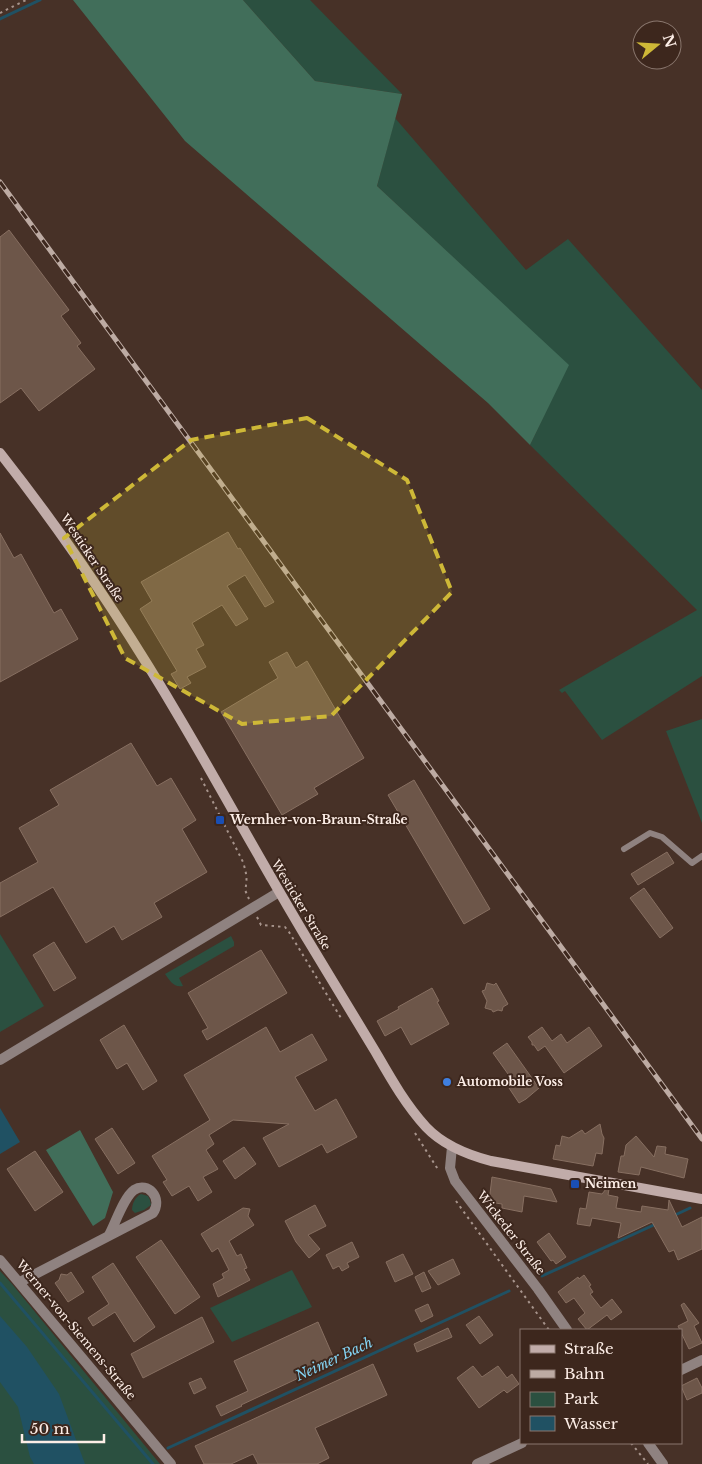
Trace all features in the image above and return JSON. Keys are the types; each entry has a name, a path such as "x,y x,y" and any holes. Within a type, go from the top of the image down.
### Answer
{"main road":[{"name":"Westicker Straße","path":"0,453 55,524 122,624 182,721 278,892 406,1102 428,1128 452,1147 491,1161 702,1199"}],"street":[{"path":"0,1060 278,892"},
{"name":"Wickeder Straße","path":"452,1147 450,1168 455,1181 566,1329"},
{"path":"20,1282 110,1235 153,1212 157,1207 154,1193 147,1188 139,1188 133,1191 110,1235"},
{"name":"Werner-von-Siemens-Straße","path":"0,1260 171,1464"},
{"path":"682,1370 702,1360"},
{"path":"477,1464 520,1444"},
{"path":"649,1444 663,1464"}],"lane":[{"path":"624,849 650,833 662,837 692,863 702,856"}],"path":[{"path":"0,13 26,0"},
{"path":"198,772 243,862 247,874 245,890 261,925 284,927 289,932 345,1024"},
{"path":"632,1444 648,1464"}],"highlighted area":[{"path":"307,418 407,480 452,592 331,716 242,724 125,658 64,538 191,440"}],"green space":[{"path":"73,0 243,0 315,81 402,94 377,186 569,365 530,445 488,403 185,141"},
{"path":"243,0 310,0 402,94 315,81"},
{"path":"395,118 526,270 568,239 702,390 702,676 602,740 565,691 562,693 559,690 697,610 530,445 568,365 377,186"},
{"path":"702,719 702,823 666,731"},
{"path":"0,934 44,1006 0,1032"},
{"path":"231,936 234,946 179,978 183,986 175,985 165,974"},
{"path":"80,1130 113,1192 105,1218 93,1226 46,1150"},
{"path":"141,1194 148,1196 151,1205 135,1213 132,1210 133,1203"},
{"path":"292,1270 312,1307 232,1342 210,1308"},
{"path":"0,1271 12,1284 160,1464 0,1464"}],"water":[{"path":"0,1108 20,1142 0,1154"},
{"path":"0,1316 27,1347 59,1394 85,1464 34,1464 30,1457 18,1407 0,1382"}],"building":[{"path":"9,230 69,310 61,316 81,343 77,346 95,369 39,411 21,388 0,403 0,237"},
{"path":"228,532 274,602 265,607 245,575 227,586 248,619 236,626 222,605 192,623 204,645 196,649 206,667 187,677 191,683 180,689 171,674 177,671 140,609 152,601 141,582"},
{"path":"0,533 14,558 21,554 54,613 61,609 78,639 0,682"},
{"path":"287,652 296,668 307,661 364,758 314,788 318,794 282,815 221,712 278,678 269,662"},
{"path":"131,743 157,786 171,778 196,820 182,829 207,872 154,903 162,917 122,940 114,926 86,943 53,887 0,917 0,883 38,862 19,828 59,805 50,790"},
{"path":"414,780 490,909 464,924 388,795"},
{"path":"667,852 674,863 638,885 631,874"},
{"path":"644,888 673,928 660,938 630,898"},
{"path":"54,942 76,978 54,991 33,955"},
{"path":"261,950 287,993 207,1040 202,1031 208,1028 188,993"},
{"path":"487,983 494,985 496,983 508,1004 503,1007 502,1011 493,1012 485,1008 487,1001 482,991 485,990"},
{"path":"432,988 449,1024 411,1045 401,1027 385,1036 377,1021"},
{"path":"124,1025 157,1081 143,1090 127,1063 117,1069 100,1040"},
{"path":"266,1027 280,1052 312,1034 327,1060 295,1077 315,1111 336,1099 357,1137 327,1153 322,1144 279,1167 263,1138 289,1124 233,1120 209,1135 214,1144 206,1150 218,1169 203,1177 212,1192 198,1201 189,1186 172,1196 163,1182 167,1180 152,1156 210,1120 184,1075"},
{"path":"542,1027 552,1041 561,1034 567,1043 589,1027 602,1046 564,1073 545,1046 538,1051 528,1037"},
{"path":"507,1043 539,1088 519,1103 509,1088 513,1085 513,1081 493,1053"},
{"path":"600,1124 604,1138 602,1154 596,1153 593,1166 553,1159 556,1145 560,1146 562,1136 569,1138 582,1130 585,1134"},
{"path":"112,1128 135,1163 118,1174 95,1139"},
{"path":"636,1136 654,1157 657,1146 666,1147 665,1154 688,1159 684,1178 641,1167 639,1175 618,1172 621,1156 624,1156 626,1145"},
{"path":"244,1147 256,1164 235,1179 223,1161"},
{"path":"35,1151 63,1192 35,1211 7,1169"},
{"path":"492,1177 551,1189 557,1202 524,1196 522,1212 502,1208 502,1204 489,1202"},
{"path":"606,1189 609,1189 608,1195 618,1197 616,1208 641,1212 642,1206 668,1210 669,1200 682,1227 702,1217 702,1249 678,1260 674,1250 669,1252 652,1222 618,1238 621,1223 592,1218 590,1226 577,1224 580,1208 586,1209 589,1192 602,1194"},
{"path":"315,1205 326,1226 308,1235 320,1249 309,1258 296,1242 285,1221"},
{"path":"243,1208 250,1209 248,1216 254,1225 229,1241 237,1256 241,1254 247,1268 244,1269 250,1280 218,1297 213,1284 224,1278 222,1274 229,1270 218,1248 212,1252 201,1234"},
{"path":"549,1233 566,1257 556,1264 553,1260 551,1261 537,1242"},
{"path":"161,1240 200,1297 175,1314 136,1257"},
{"path":"352,1242 359,1257 347,1263 349,1267 342,1271 339,1266 333,1269 326,1255"},
{"path":"403,1254 413,1274 395,1282 386,1262"},
{"path":"453,1259 460,1274 438,1285 428,1271"},
{"path":"113,1263 155,1327 134,1342 115,1312 93,1326 88,1318 109,1304 92,1277"},
{"path":"71,1272 84,1292 68,1302 55,1283 59,1280 61,1274 67,1275"},
{"path":"424,1272 431,1288 422,1292 415,1277"},
{"path":"584,1275 591,1285 589,1286 593,1292 590,1294 601,1308 612,1299 622,1312 611,1320 607,1315 586,1329 578,1319 585,1313 574,1298 566,1303 558,1292 578,1277 579,1279"},
{"path":"684,1303 699,1323 694,1326 702,1343 689,1349 682,1334 682,1329 679,1329 678,1326 688,1321 681,1305"},
{"path":"428,1304 433,1316 421,1322 415,1310"},
{"path":"479,1316 493,1335 480,1344 466,1325"},
{"path":"202,1317 214,1342 143,1378 131,1354"},
{"path":"318,1322 335,1361 221,1416 216,1406 248,1391 234,1361"},
{"path":"448,1328 452,1337 417,1352 414,1344"},
{"path":"373,1364 387,1395 315,1428 329,1458 317,1464 258,1464 253,1454 231,1464 204,1464 195,1446"},
{"path":"473,1366 482,1377 498,1366 507,1378 512,1374 519,1384 507,1393 504,1390 479,1408 457,1378"},
{"path":"201,1378 206,1388 194,1394 189,1383"},
{"path":"697,1378 702,1388 702,1393 687,1400 682,1386"}],"waterway":[{"path":"0,19 40,0"},
{"name":"Neimer Bach","path":"673,1216 690,1208"},
{"name":"Neimer Bach","path":"542,1276 656,1224"},
{"path":"0,1283 153,1464"},
{"name":"Neimer Bach","path":"168,1448 509,1291"}],"railway":[{"path":"0,182 702,1139"}],"place":[{"name":"Wernher-von-Braun-Straße","path":"220,820"},
{"name":"Automobile Voss","path":"447,1082"},
{"name":"Neimen","path":"575,1184"}]}
